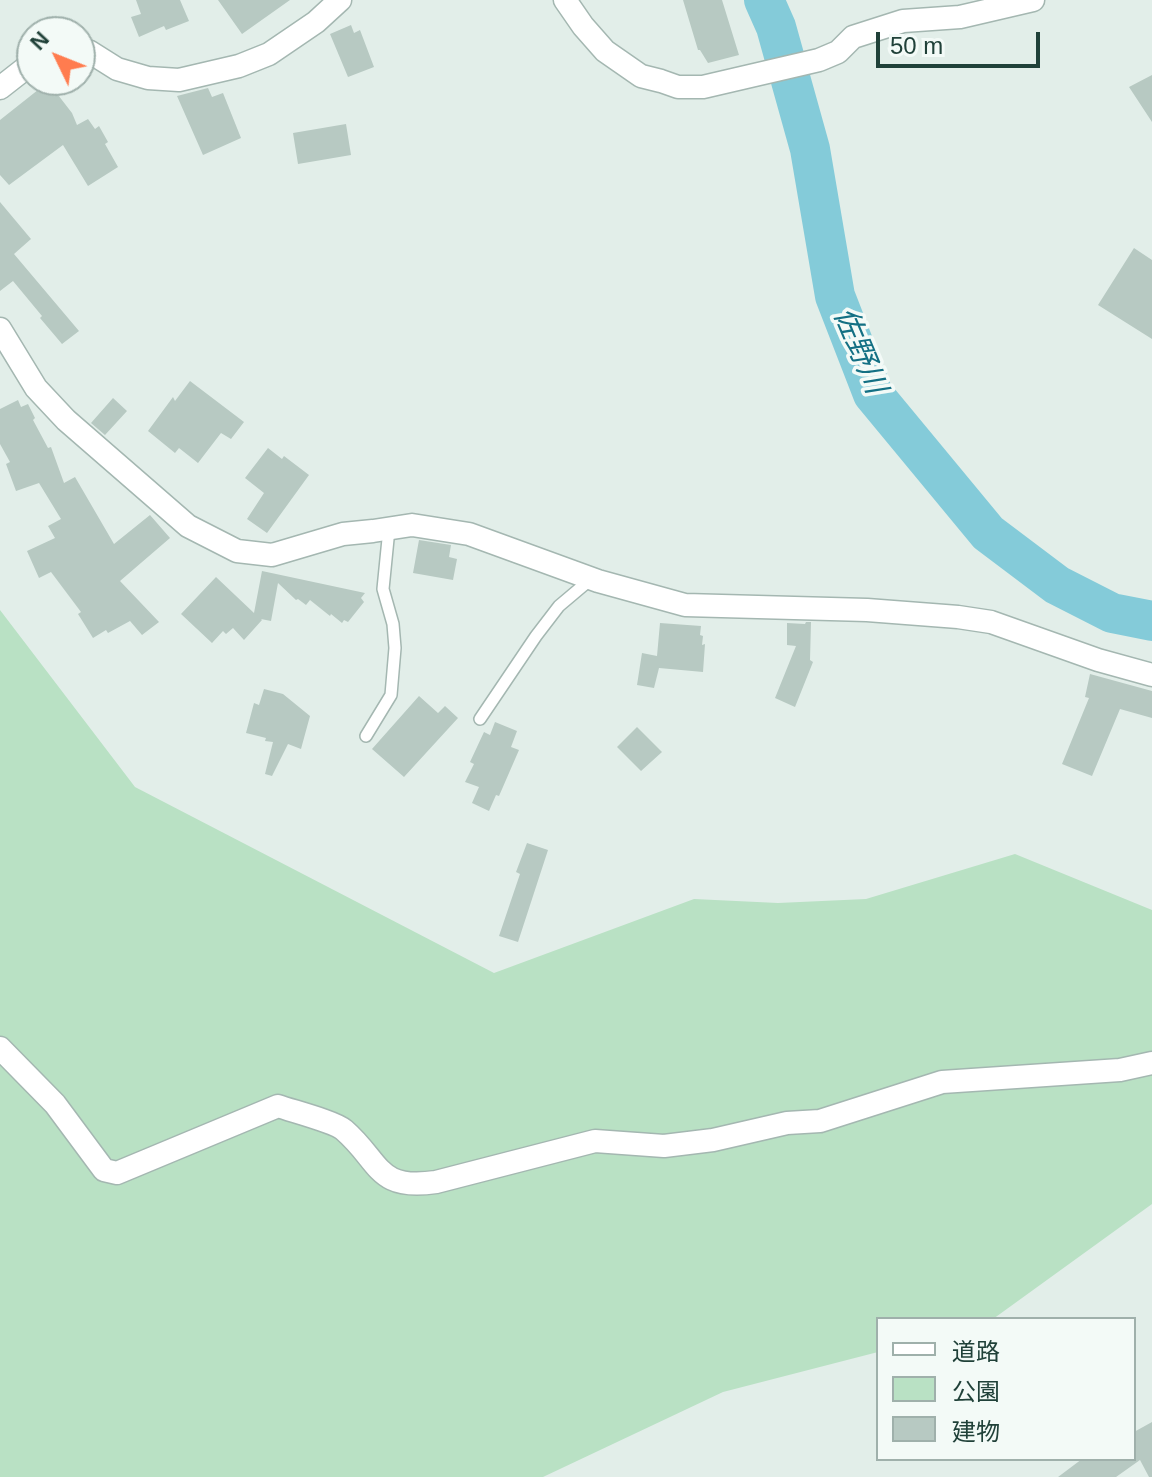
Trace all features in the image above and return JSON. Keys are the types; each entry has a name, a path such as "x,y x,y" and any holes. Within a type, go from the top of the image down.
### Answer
{"street":[{"path":"96,56 117,69 148,78 179,80 239,66 269,54 316,22 340,0"},
{"path":"565,0 605,51 641,76 678,87 703,87 819,60 838,52 853,37 903,21 960,17 1033,0"},
{"path":"0,88 16,76"},
{"path":"0,329 36,388 66,420 188,526 237,551 272,555 343,534 412,525 469,534 591,578 685,605 867,610 958,617 991,622 1098,660 1152,675"},
{"path":"0,1048 55,1104 104,1170 117,1173 278,1106 342,1128 388,1178 414,1185 595,1141 664,1146 713,1140 787,1123 820,1121 942,1082 1120,1070 1152,1063"}],"lane":[{"path":"366,736 391,695 395,648 393,624 383,589 389,529"},
{"path":"480,719 559,606 591,578"}],"green space":[{"path":"0,610 135,787 494,973 694,899 778,903 866,899 1015,854 1152,910 1152,1204 996,1317 876,1317 876,1353 723,1392 543,1477 0,1477"}],"building":[{"path":"136,0 180,0 189,21 166,30 164,26 139,37 131,17 141,14"},
{"path":"218,0 290,0 242,34"},
{"path":"683,0 722,0 739,55 708,63 698,50"},
{"path":"351,25 354,33 360,30 374,67 348,77 330,34"},
{"path":"1152,75 1152,122 1129,87"},
{"path":"208,88 212,97 223,93 241,138 203,155 177,96"},
{"path":"30,96 59,96 77,125 88,119 95,129 99,126 118,167 88,186 63,145 9,185 0,175 0,120"},
{"path":"346,124 351,155 298,164 293,133"},
{"path":"0,202 31,239 14,254 79,331 62,344 13,281 0,291"},
{"path":"1134,248 1152,260 1152,339 1098,305"},
{"path":"190,381 244,422 231,439 221,433 198,463 179,448 175,453 148,431 173,397 175,401"},
{"path":"113,398 127,411 105,435 91,423"},
{"path":"18,400 21,407 28,404 35,418 33,420 48,448 51,447 64,483 75,477 114,544 150,515 170,538 120,581 159,622 142,635 130,621 93,638 78,614 81,612 51,572 39,578 27,551 55,538 48,526 61,519 39,483 16,491 6,464 10,462 0,444 0,409"},
{"path":"268,448 309,475 267,533 247,519 264,493 245,478"},
{"path":"419,540 451,545 449,557 457,559 453,580 413,573"},
{"path":"262,571 365,593 361,598 364,602 348,622 344,620 342,623 310,600 306,605 296,600 278,583 271,621 261,619 244,640 233,628 226,634 223,631 212,643 181,614 216,577 254,613"},
{"path":"811,622 810,660 813,662 795,707 775,698 796,646 787,645 787,623"},
{"path":"660,623 701,626 702,645 705,644 703,672 659,668 654,688 637,685 642,653 657,656"},
{"path":"1090,674 1152,691 1152,718 1120,709 1092,776 1062,764 1089,698 1085,697"},
{"path":"264,689 283,694 310,716 301,749 288,744 272,776 265,774 273,742 246,733 254,703 259,705"},
{"path":"419,696 438,713 445,706 458,718 404,777 372,749"},
{"path":"495,722 517,731 511,747 519,750 489,811 472,803 479,787 465,782 474,764 470,762 484,732 490,735"},
{"path":"637,727 662,752 641,771 617,747"},
{"path":"527,843 548,850 518,942 499,936"},
{"path":"1152,1422 1152,1477 1149,1477 1140,1460 1116,1477 1058,1477 1079,1461 1136,1461 1136,1431"}],"waterway":[{"name":"佐野川","path":"764,0 776,27 810,149 835,296 873,394 988,533 1057,585 1112,613 1152,621"}]}
